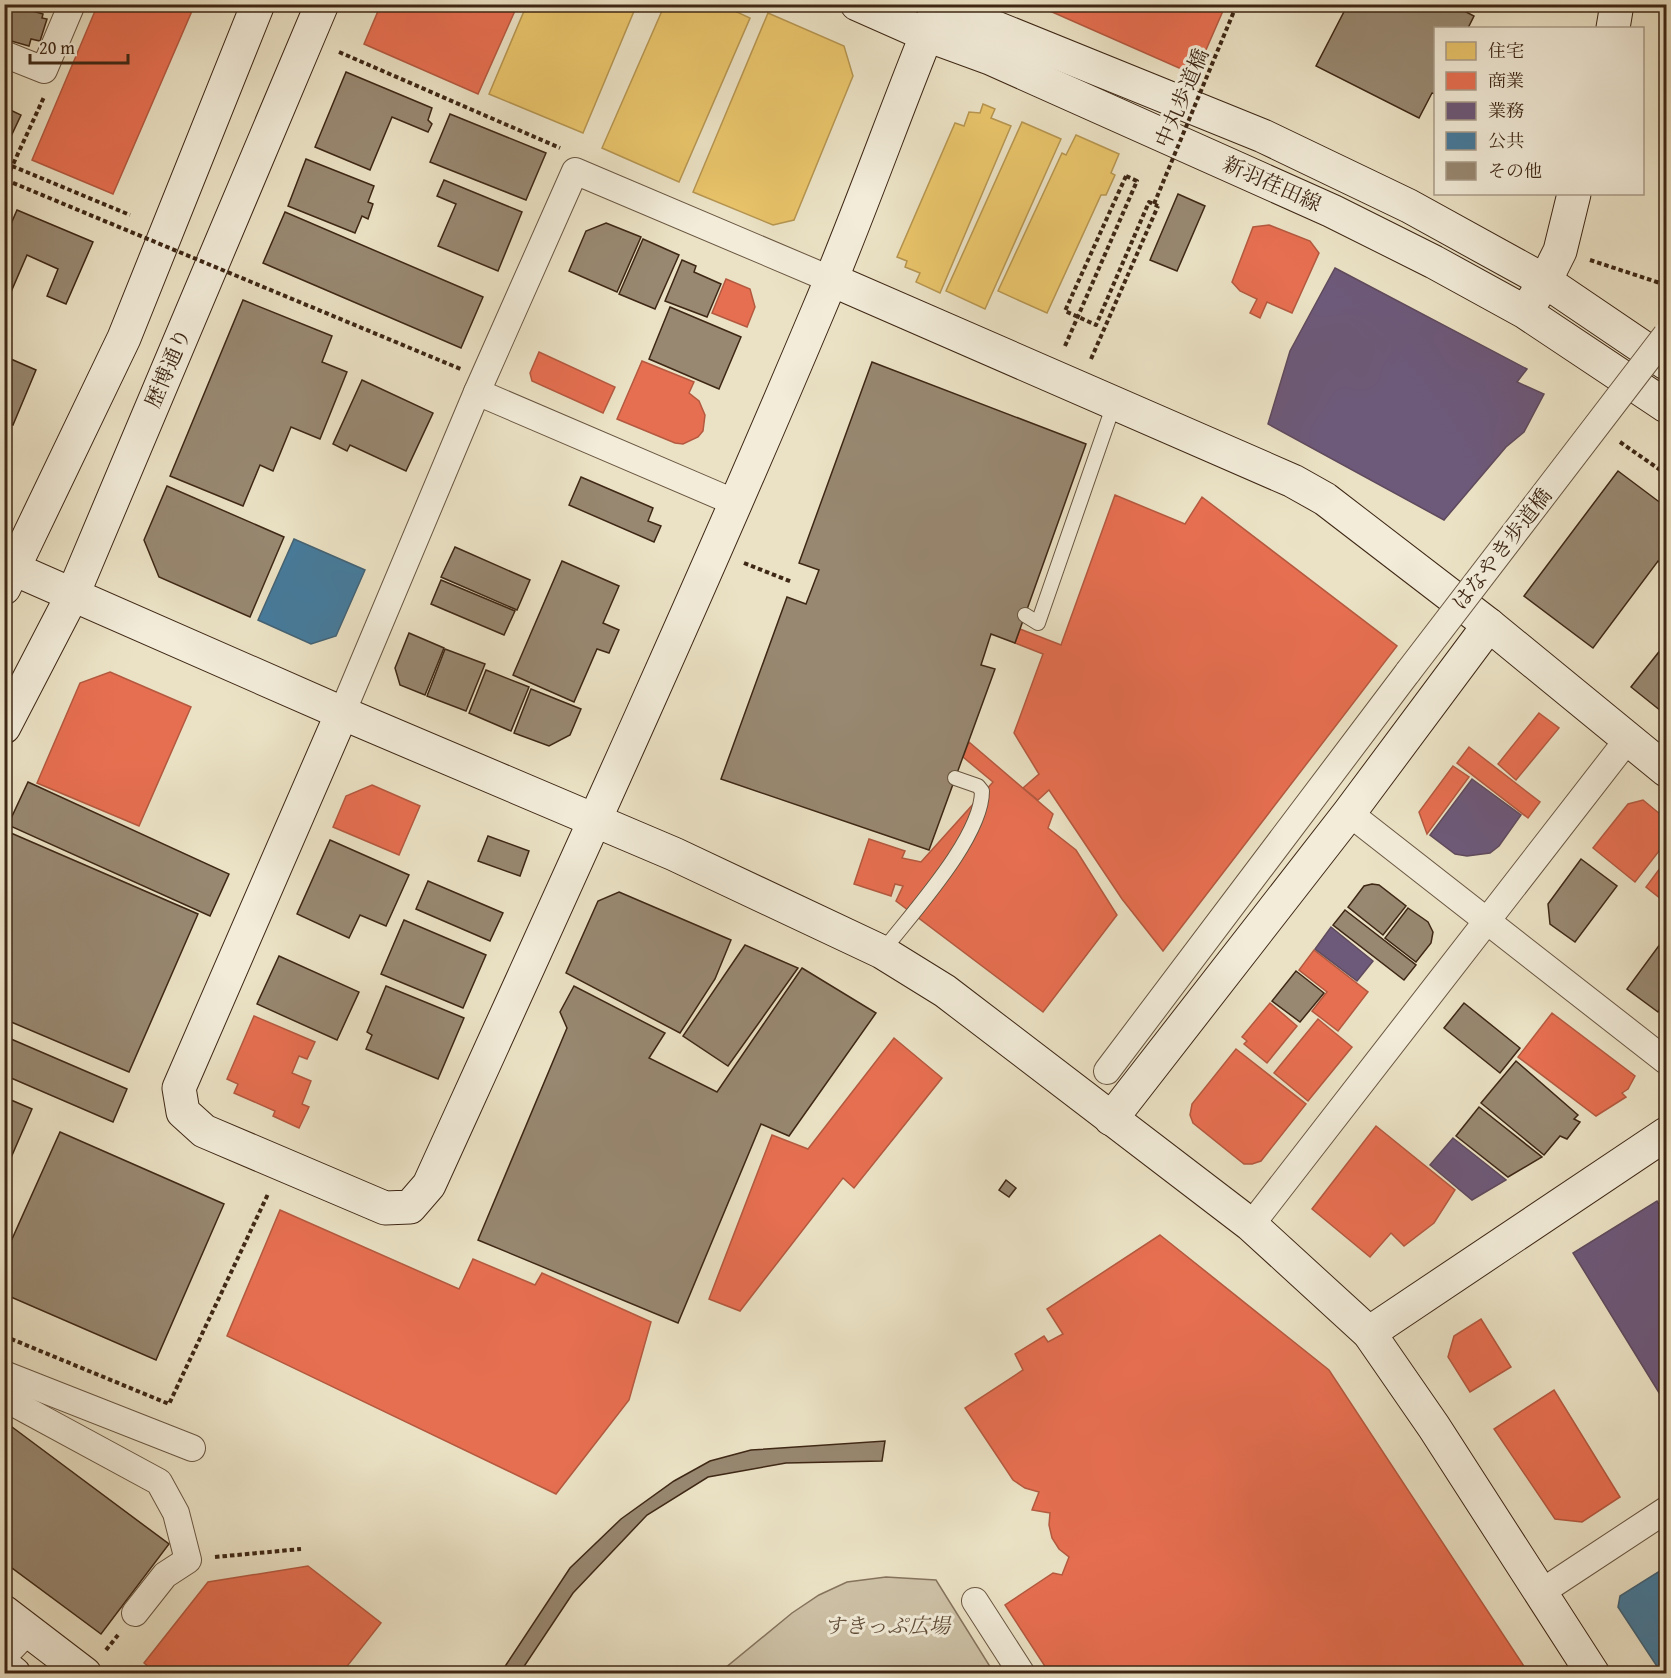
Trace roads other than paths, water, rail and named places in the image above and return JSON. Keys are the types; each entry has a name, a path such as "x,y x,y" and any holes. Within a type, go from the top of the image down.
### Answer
{"street":[{"path":"4,54 44,70 72,4"},
{"path":"258,4 124,338 9,579 73,594 342,713 674,854 882,952 945,991 1251,1225 1369,1333 1434,1427 1593,1674"},
{"name":"歴博通り","path":"4,727 73,594 322,4"},
{"name":"新羽荏田線","path":"857,4 927,35 990,57 1332,211 1434,262 1525,312 1666,406"},
{"path":"1613,27 1617,4"},
{"path":"938,5 831,279 736,504 429,1185 410,1207 385,1208 204,1131 183,1112 179,1088 342,713 477,392 575,171 831,279 1293,481 1325,499 1489,625 1666,770"},
{"name":"新羽荏田線","path":"938,5 1263,136 1409,206 1545,281 1666,363"},
{"path":"1525,312 1545,281 1560,250 1574,195"},
{"name":"はなやき歩道橋","path":"1107,1071 1666,335"},
{"path":"477,392 736,504"},
{"path":"1112,1119 1348,813 1489,625"},
{"path":"1251,1225 1628,739"},
{"path":"1348,813 1666,1061"},
{"path":"1369,1333 1666,1134"},
{"path":"4,1374 192,1448"},
{"path":"4,1398 159,1482 176,1513 188,1560 165,1575 135,1613"},
{"path":"1540,1593 1666,1510"},
{"path":"975,1601 1022,1674"},
{"path":"4,1656 17,1621 93,1665"},
{"path":"4,1666 14,1674"}],"lane":[{"path":"1025,615 1038,622 1114,404"},
{"path":"882,952 953,860 972,828 982,790 978,786 955,778"}],"park label":[{"name":"すきっぷ広場","path":"887,1626"}]}
